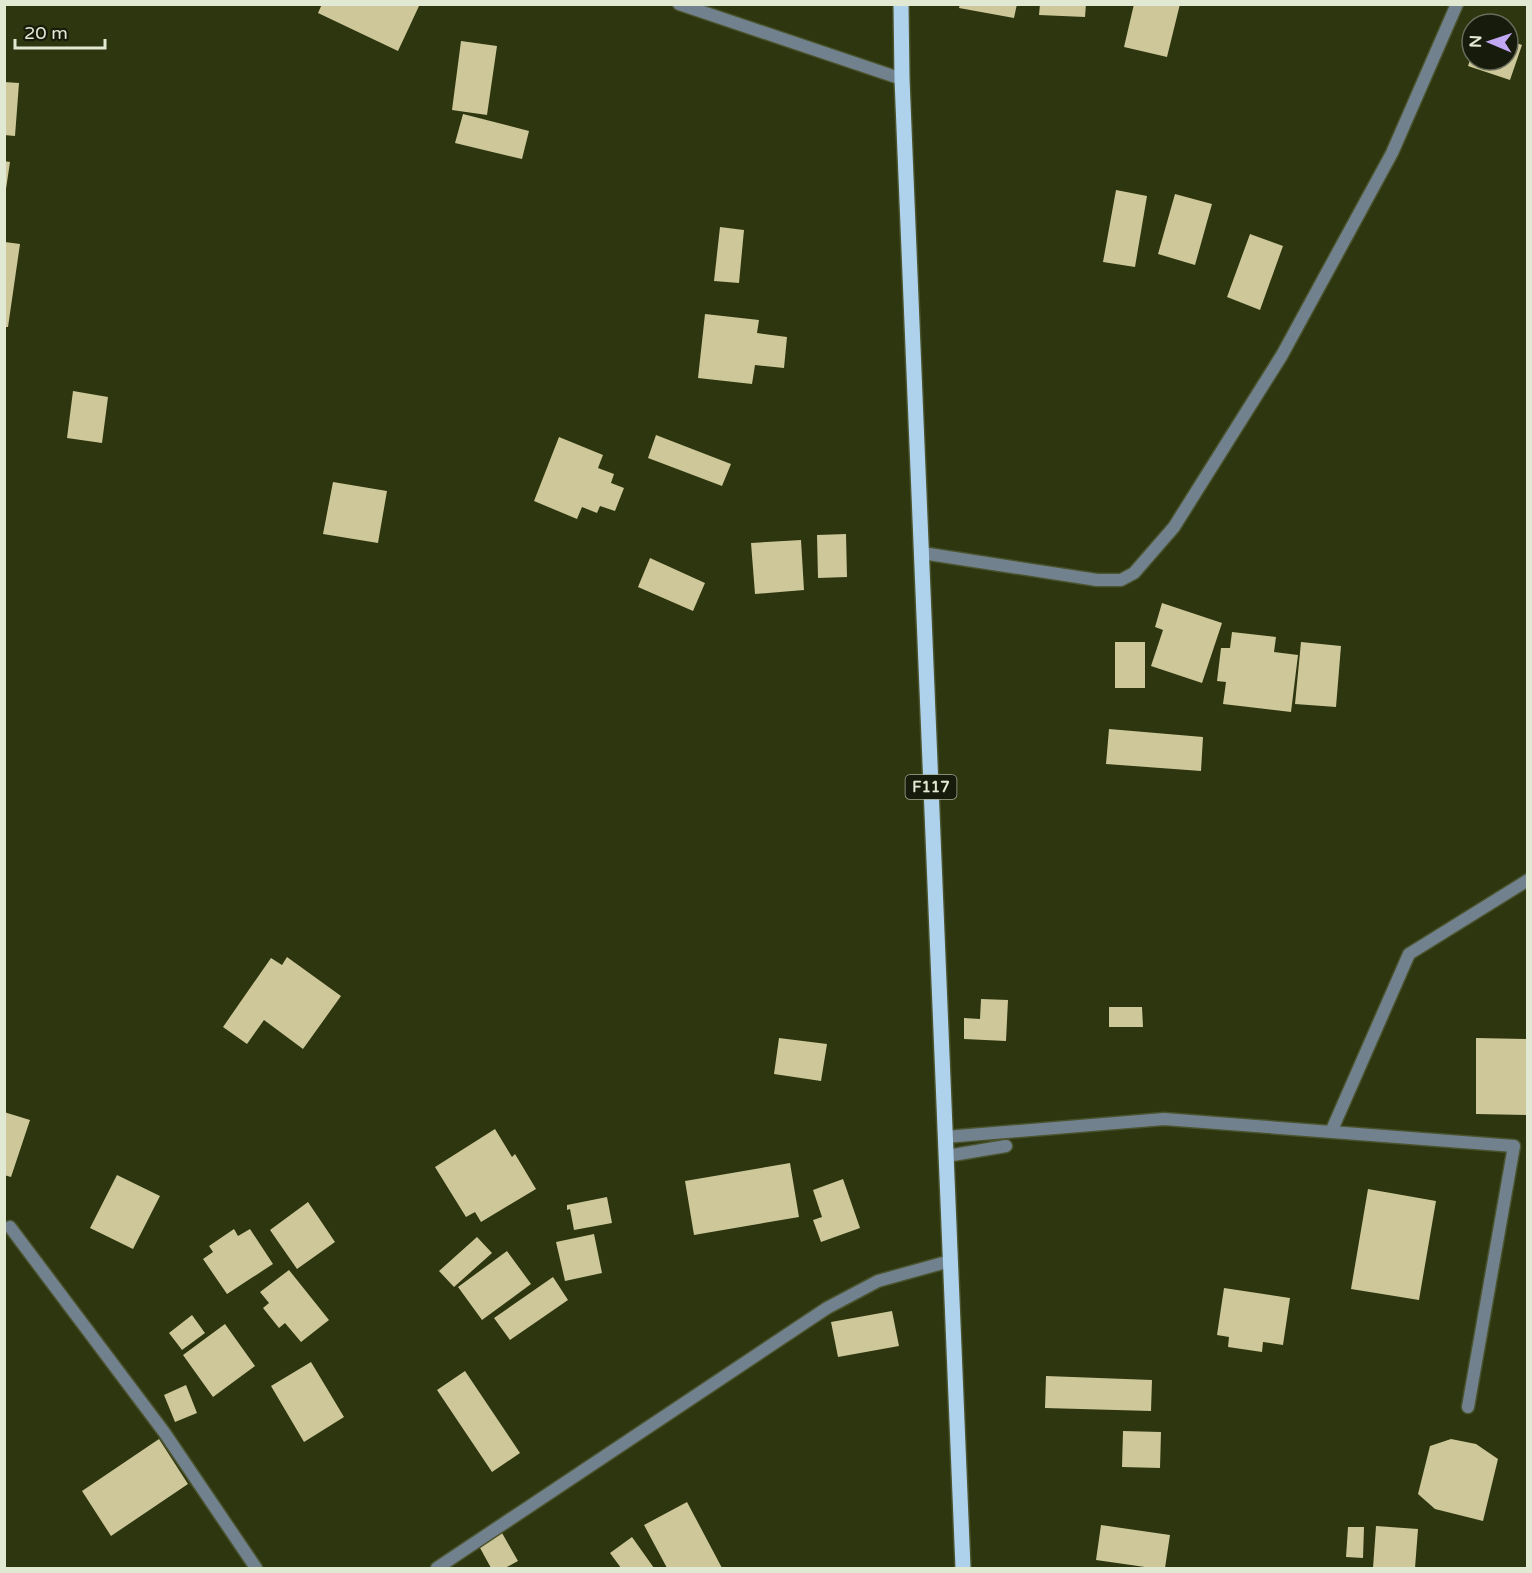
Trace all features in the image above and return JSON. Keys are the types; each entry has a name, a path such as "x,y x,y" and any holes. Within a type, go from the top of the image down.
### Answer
{"main road":[{"name":"F117","path":"901,4 902,80 963,1569"}],"street":[{"path":"679,4 902,80"},
{"path":"922,553 1097,580 1122,580 1134,573 1174,527 1282,355 1392,153 1457,4"},
{"path":"1331,1132 1409,954 1527,880"},
{"path":"1006,1146 947,1156 945,1137 1164,1119 1514,1146 1468,1407"},
{"path":"10,1227 164,1432 256,1569"},
{"path":"445,1566 827,1308 878,1281 950,1261"}],"building":[{"path":"322,4 416,4 419,6 398,51 318,13"},
{"path":"960,4 1017,4 1014,18 959,8"},
{"path":"1040,4 1086,4 1085,17 1039,15"},
{"path":"1134,4 1180,4 1167,57 1124,47"},
{"path":"461,41 497,46 487,115 452,110"},
{"path":"1486,72 1513,72 1510,80"},
{"path":"4,82 19,83 15,136 4,135"},
{"path":"463,114 529,131 522,159 455,143"},
{"path":"4,161 10,162 6,189 4,189"},
{"path":"1116,190 1147,196 1135,267 1103,262"},
{"path":"1175,194 1212,204 1195,265 1158,254"},
{"path":"720,227 744,230 739,283 714,281"},
{"path":"1250,234 1283,246 1260,310 1227,297"},
{"path":"5,242 20,244 8,327 5,327"},
{"path":"705,314 759,320 757,333 787,337 784,368 755,365 752,384 698,378"},
{"path":"73,391 108,397 102,443 67,438"},
{"path":"656,435 731,464 722,486 648,458"},
{"path":"559,437 603,455 598,468 614,474 611,483 624,488 615,511 600,506 597,513 582,507 577,519 534,501"},
{"path":"333,482 387,491 378,543 323,534"},
{"path":"846,534 847,577 818,578 817,535"},
{"path":"801,540 804,590 755,594 751,543"},
{"path":"650,558 705,583 693,611 638,587"},
{"path":"1162,603 1222,623 1202,683 1151,666 1163,630 1155,627"},
{"path":"1232,632 1276,637 1274,652 1298,655 1291,712 1223,704 1226,682 1217,681 1221,648 1230,648"},
{"path":"1115,642 1145,642 1145,688 1115,688"},
{"path":"1301,642 1341,646 1336,707 1295,704"},
{"path":"1109,729 1203,737 1201,771 1106,764"},
{"path":"287,957 341,996 303,1049 264,1020 247,1044 223,1027 271,958 282,965"},
{"path":"981,999 1008,1000 1006,1041 964,1039 964,1018 980,1019"},
{"path":"1109,1007 1142,1007 1143,1027 1109,1027"},
{"path":"779,1038 827,1044 821,1081 774,1074"},
{"path":"1476,1038 1528,1039 1528,1115 1476,1114"},
{"path":"4,1112 30,1120 11,1177 4,1175"},
{"path":"495,1129 512,1157 515,1154 536,1189 481,1222 475,1212 466,1217 435,1167"},
{"path":"790,1163 799,1217 694,1235 685,1181"},
{"path":"117,1175 160,1196 133,1249 90,1228"},
{"path":"843,1179 860,1228 821,1242 813,1220 822,1217 813,1190"},
{"path":"1368,1189 1436,1201 1419,1300 1351,1289"},
{"path":"607,1197 612,1223 574,1230 570,1209 567,1210 567,1205"},
{"path":"308,1202 335,1242 297,1269 270,1230"},
{"path":"234,1229 238,1236 250,1229 273,1264 227,1294 203,1259 213,1252 209,1246"},
{"path":"594,1234 602,1273 565,1281 556,1242"},
{"path":"477,1237 492,1253 454,1287 439,1271"},
{"path":"507,1251 531,1284 482,1320 458,1287"},
{"path":"289,1270 329,1320 301,1342 285,1323 279,1328 263,1308 269,1303 260,1292"},
{"path":"553,1277 568,1300 510,1340 494,1318"},
{"path":"1224,1288 1290,1298 1283,1345 1263,1342 1262,1352 1228,1347 1229,1337 1217,1335"},
{"path":"892,1311 899,1346 838,1357 831,1322"},
{"path":"192,1315 205,1333 182,1350 169,1333"},
{"path":"225,1324 255,1366 213,1397 183,1355"},
{"path":"311,1362 344,1417 304,1442 271,1386"},
{"path":"465,1371 520,1453 492,1472 437,1390"},
{"path":"1046,1376 1152,1380 1151,1411 1045,1408"},
{"path":"186,1385 197,1413 175,1422 164,1395"},
{"path":"1123,1431 1161,1432 1160,1468 1122,1467"},
{"path":"159,1439 188,1484 111,1536 82,1491"},
{"path":"1451,1439 1476,1444 1498,1459 1483,1521 1435,1509 1418,1494 1430,1446"},
{"path":"687,1502 722,1568 667,1568 644,1525"},
{"path":"1101,1525 1170,1535 1165,1568 1096,1560"},
{"path":"1376,1526 1418,1529 1415,1568 1373,1568"},
{"path":"1348,1527 1364,1527 1363,1558 1346,1557"},
{"path":"502,1533 518,1561 505,1568 491,1568 479,1546"},
{"path":"632,1537 654,1568 621,1568 610,1553"}]}
